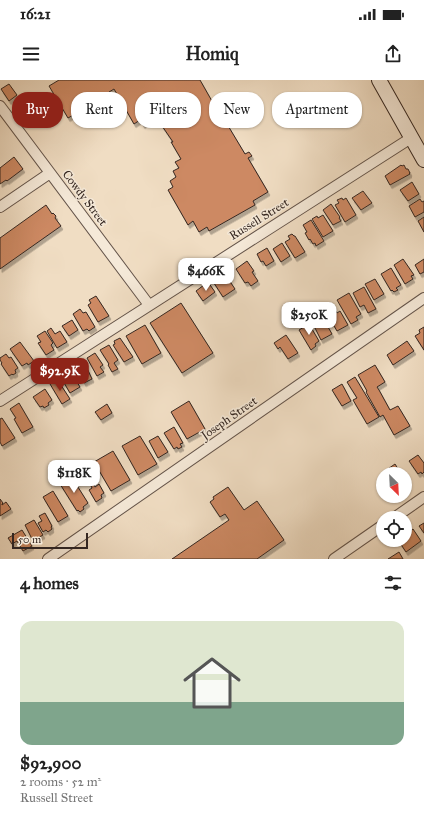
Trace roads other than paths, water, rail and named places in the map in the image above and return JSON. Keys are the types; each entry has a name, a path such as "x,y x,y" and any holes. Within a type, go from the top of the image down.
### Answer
{"main road":[{"path":"379,80 424,160"}],"street":[{"name":"Cowdy Street","path":"0,106 149,305"},
{"name":"Russell Street","path":"0,401 412,138"},
{"path":"0,207 50,173"},
{"name":"Joseph Street","path":"48,559 424,298"},
{"path":"404,511 424,497"},
{"path":"334,559 376,530"}]}
